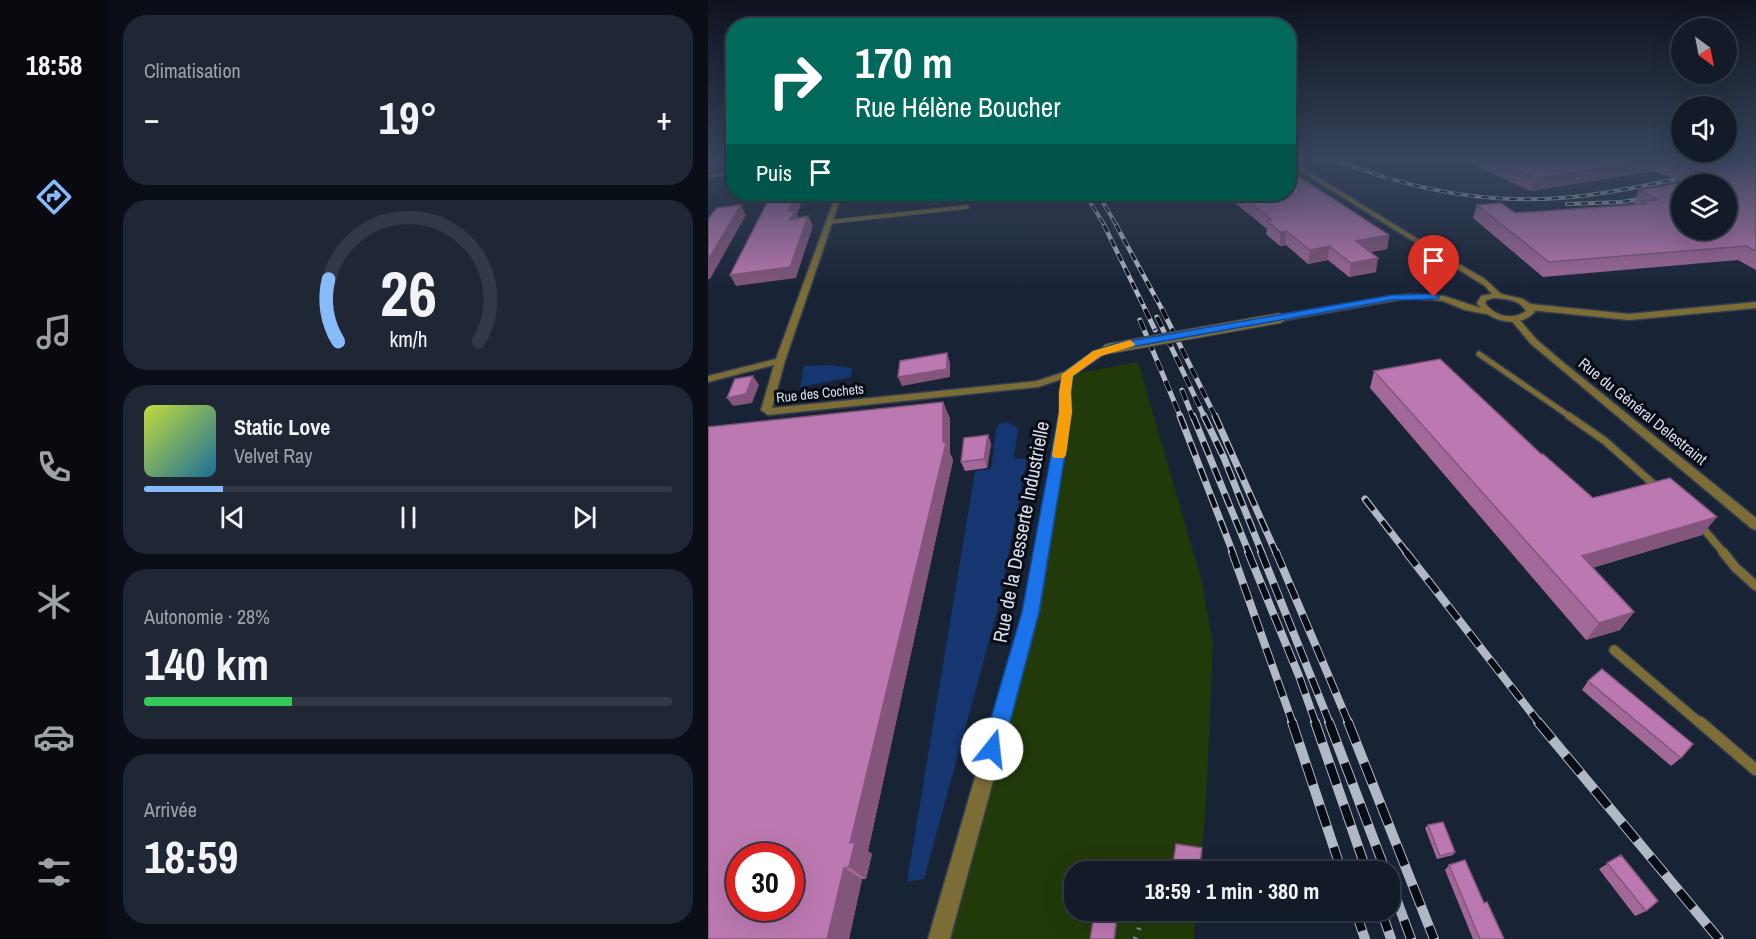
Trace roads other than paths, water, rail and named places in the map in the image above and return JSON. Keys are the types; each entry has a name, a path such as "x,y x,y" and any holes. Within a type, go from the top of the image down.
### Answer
{"street":[{"name":"Rue des Cochets","path":"835,203 780,361 766,410 771,413 1025,385 1068,374"},
{"path":"1356,203 1481,279 1498,296"},
{"path":"1068,374 1107,349 1408,296 1444,299 1468,308 1514,319 1530,315 1530,307"},
{"path":"1486,311 1481,303 1485,298 1498,296 1512,297 1530,307 1629,317 1756,305"},
{"name":"Rue du Général Delestraint","path":"1514,319 1561,365 1756,525"},
{"path":"708,379 780,361"},
{"name":"Rue de la Desserte Industrielle","path":"939,939 1031,612 1066,412 1065,392 1068,374"}],"lane":[{"path":"830,222 967,207"},
{"path":"1479,354 1605,441 1666,495"},
{"path":"1692,518 1710,534 1735,567 1756,586"},
{"path":"1614,650 1756,770"}],"water":[{"path":"829,365 852,368 851,377 800,387 804,366"},
{"path":"1007,422 1018,428 1014,458 1027,459 997,612 924,879 907,882 975,471 991,469 996,430 999,424"}],"railway":[{"path":"1091,203 1105,226"},
{"path":"1103,203 1117,226"},
{"path":"1567,204 1599,203"},
{"path":"1104,225 1146,311"},
{"path":"1116,225 1163,311"},
{"path":"1145,309 1155,330"},
{"path":"1163,311 1216,418"},
{"path":"1157,317 1205,418"},
{"path":"1140,320 1181,418"},
{"path":"1182,390 1193,418"},
{"path":"1180,416 1233,553"},
{"path":"1193,416 1249,553"},
{"path":"1204,416 1224,458 1262,553"},
{"path":"1215,416 1276,553"},
{"path":"1365,499 1407,553"},
{"path":"1232,552 1293,724"},
{"path":"1248,552 1299,676 1316,724"},
{"path":"1261,552 1330,724"},
{"path":"1276,552 1349,724"},
{"path":"1406,552 1540,724"},
{"path":"1292,722 1338,861"},
{"path":"1315,722 1363,861"},
{"path":"1329,722 1382,861"},
{"path":"1348,722 1434,939"},
{"path":"1538,722 1719,939"},
{"path":"1400,909 1411,939"},
{"path":"1359,921 1365,939"},
{"path":"1385,921 1391,939"}]}
